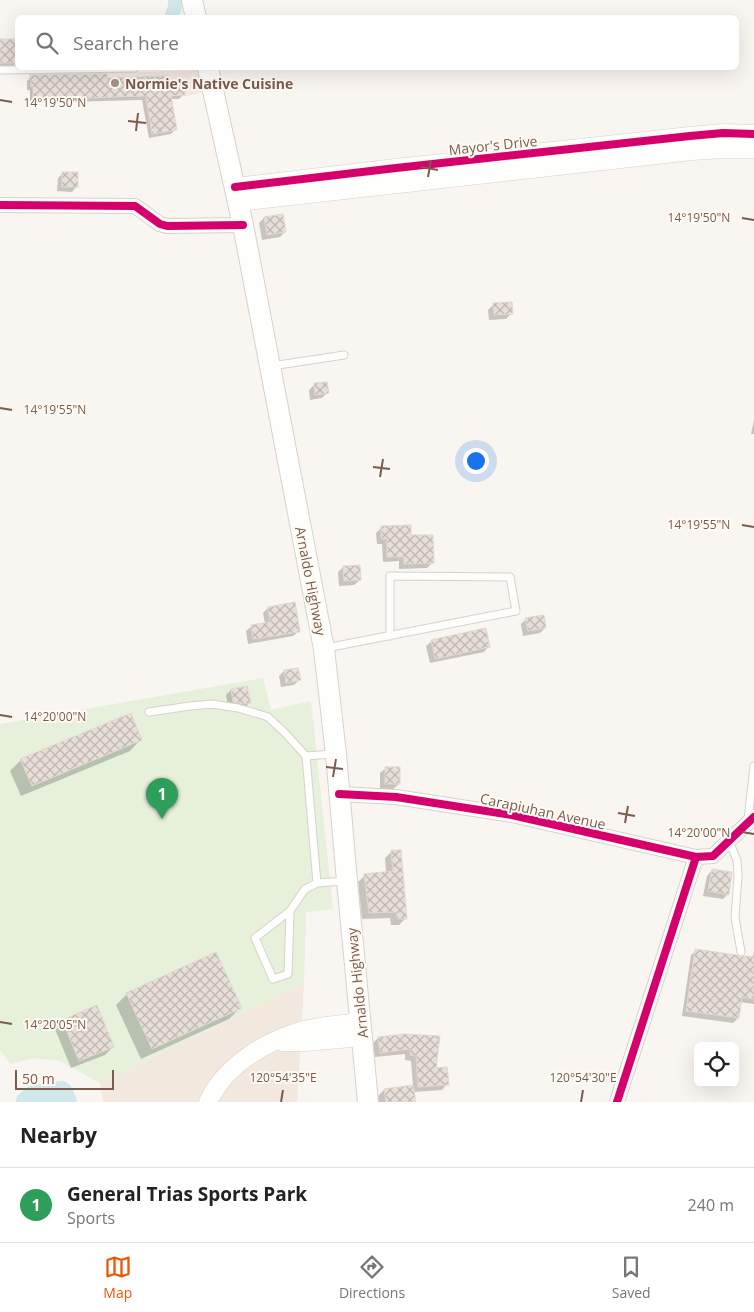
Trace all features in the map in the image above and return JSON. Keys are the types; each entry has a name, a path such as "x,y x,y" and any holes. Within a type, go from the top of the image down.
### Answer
{"main road":[{"path":"192,0 195,15"},
{"name":"Arnaldo Highway","path":"208,70 243,225 324,649 336,754 346,881 368,1102"}],"street":[{"name":"Mayor's Drive","path":"616,152 707,134 754,134"},
{"name":"Mayor's Drive","path":"237,195 396,168 616,152 754,149"},
{"path":"0,205 135,206 160,224 167,226 243,225"},
{"name":"Carapiuhan Avenue","path":"339,794 396,797 512,816 696,857 713,856 751,820"},
{"path":"617,1102 696,857"},
{"path":"208,1102 221,1080 235,1066 272,1042 304,1030 362,1029"}],"lane":[{"path":"0,70 15,70"},
{"path":"270,366 344,355"},
{"path":"324,649 390,636 516,611 510,577 390,576 390,636"},
{"path":"149,712 212,704 257,713 268,718 285,733 306,756 317,883"},
{"path":"306,756 336,754"},
{"path":"751,820 754,766"},
{"path":"730,841 737,860 738,876 735,917 741,952"},
{"path":"290,911 288,974 272,979 255,938 290,911 305,889 317,883 346,881"}],"shaded area":[{"name":"Normie's Native Cuisine","path":"108,70 112,73 197,70 203,92 188,96 30,101 29,73"},
{"path":"304,983 297,1102 103,1102 100,1083"}],"green space":[{"path":"263,678 271,710 311,701 333,909 306,912 304,983 100,1083 60,1061 33,1058 10,1064 0,1050 0,724"}],"building":[{"path":"0,39 15,39 15,63 0,63"},
{"name":"Normie's Native Cuisine","path":"107,74 107,78 169,76 170,85 185,85 185,95 171,96 177,130 152,134 146,96 33,100 33,87 31,87 30,75"},
{"path":"62,172 78,172 78,187 62,187"},
{"path":"283,214 286,232 267,235 264,217"},
{"path":"512,302 513,314 494,315 493,303"},
{"path":"327,382 329,393 315,395 314,383"},
{"path":"411,525 411,535 433,535 434,563 404,564 404,557 387,557 387,539 381,539 381,526"},
{"path":"360,565 361,580 344,581 343,566"},
{"path":"295,602 300,632 253,639 251,625 270,622 268,607"},
{"path":"544,615 546,628 528,631 525,618"},
{"path":"486,628 490,647 435,659 431,640"},
{"path":"298,668 301,680 286,683 284,670"},
{"path":"247,686 251,703 233,702 231,689"},
{"path":"131,713 142,740 32,786 20,759"},
{"path":"385,767 400,767 400,784 385,784"},
{"path":"391,850 401,850 407,919 397,919 397,912 369,913 364,874 393,871"},
{"path":"712,869 732,872 729,895 708,891"},
{"path":"695,949 740,957 754,957 754,999 742,997 739,1018 686,1011"},
{"path":"216,952 242,1008 152,1049 126,993"},
{"path":"97,1005 114,1047 79,1061 62,1020"},
{"path":"405,1034 440,1036 436,1068 447,1067 449,1085 418,1087 416,1056 410,1055 410,1049 380,1053 378,1037"},
{"path":"413,1085 416,1102 386,1102 384,1089"}],"waterway":[{"path":"172,15 175,0"},
{"path":"28,1102 35,1097 61,1093 65,1102"}],"cycle path":[{"path":"235,187 690,136 723,133 754,134"},
{"path":"0,205 135,206 160,224 167,226 243,225"},
{"path":"339,794 396,797 512,815 696,857 713,856 754,817"},
{"path":"617,1102 696,857"}],"place":[{"name":"Normie's Native Cuisine","path":"115,83"},
{"name":"General Trias Sports Park","path":"162,819"}]}
